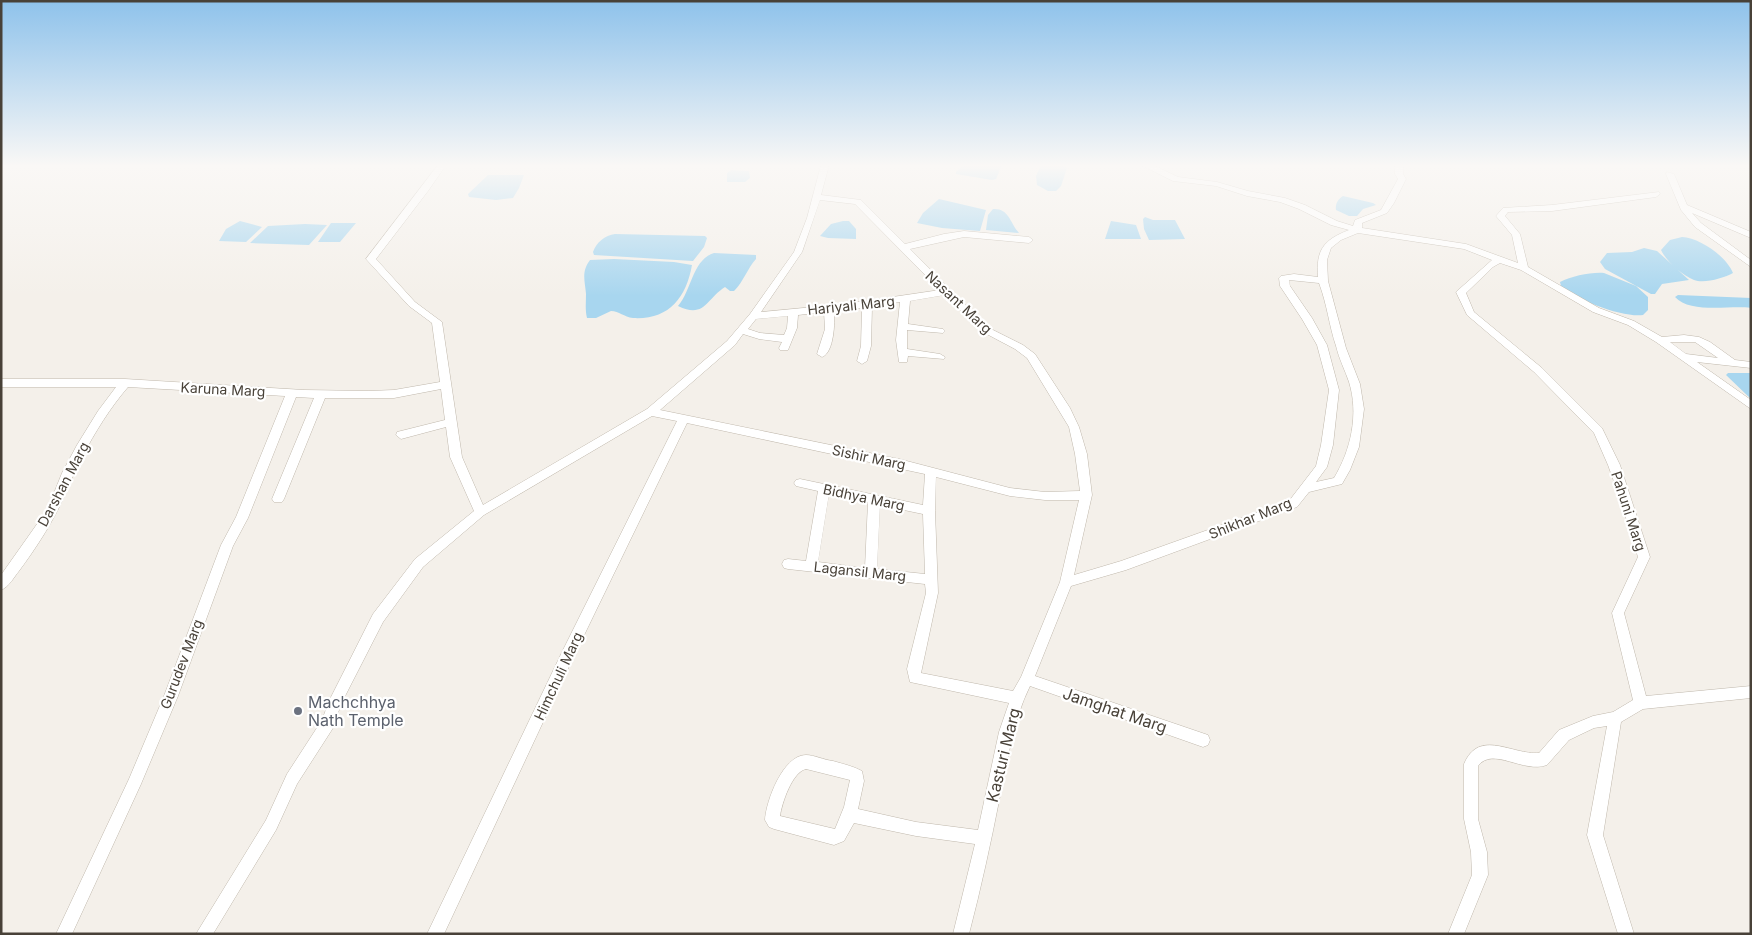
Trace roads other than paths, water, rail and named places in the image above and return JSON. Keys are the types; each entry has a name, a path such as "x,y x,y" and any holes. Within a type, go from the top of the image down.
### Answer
{"street":[{"path":"409,209 380,244 371,259 412,304 437,322 456,457 480,512"},
{"path":"204,934 271,825 292,779 328,723 335,703 378,618 419,563 480,512 651,412 704,367 753,316 798,252 813,209"},
{"name":"Nasant Marg","path":"864,209 984,329 1019,347 1031,356 1066,411 1074,427 1081,454 1086,495 1066,582"},
{"path":"1305,209 1334,223 1357,230 1466,246 1524,268 1596,310 1631,322 1684,356 1751,405"},
{"path":"1357,230 1358,222 1386,212 1388,209"},
{"path":"1524,268 1516,234 1500,216 1506,210 1537,209"},
{"path":"1685,209 1698,224 1751,264"},
{"path":"1689,209 1751,235"},
{"path":"1305,489 1338,481 1347,464 1359,422 1355,384 1341,348 1331,304 1323,281 1322,257 1327,245 1338,237 1357,230"},
{"path":"902,248 964,234 1029,240"},
{"name":"Pahuni Marg","path":"1500,259 1490,265 1461,292 1470,313 1538,370 1598,430 1614,465 1633,519 1644,557 1618,613 1641,703"},
{"name":"Shikhar Marg","path":"1066,582 1131,562 1293,504 1321,467 1327,445 1334,390 1322,344 1307,318 1289,294 1283,281 1284,278 1294,277 1323,281"},
{"name":"Hariyali Marg","path":"753,316 905,300 948,292"},
{"path":"905,300 902,326 902,356 940,357"},
{"path":"862,361 866,346 867,304"},
{"path":"822,354 830,329 829,308"},
{"path":"741,330 785,344 792,328 793,311"},
{"path":"902,326 940,331"},
{"path":"1660,340 1697,340 1705,343 1723,358 1735,364"},
{"path":"1684,356 1751,365"},
{"name":"Karuna Marg","path":"1,383 125,383 321,394 394,394 425,387 445,385"},
{"name":"Darshan Marg","path":"1,585 27,551 58,498 68,470 94,424 125,383"},
{"name":"Gurudev Marg","path":"64,934 134,784 170,696 227,545 242,518 292,393"},
{"path":"278,499 321,394"},
{"name":"Sishir Marg","path":"651,412 899,463 1010,492 1045,496 1086,495"},
{"name":"Himchuli Marg","path":"435,934 454,899 500,797 609,568 684,419"},
{"path":"401,434 451,422"},
{"path":"931,471 929,511 932,593 914,669 915,678 1017,698"},
{"name":"Bidhya Marg","path":"800,483 929,511"},
{"path":"811,566 824,488"},
{"path":"871,572 874,499"},
{"name":"Lagansil Marg","path":"788,564 932,580"},
{"name":"Kasturi Marg","path":"961,934 975,881 1006,732 1017,698 1027,680 1066,582"},
{"name":"Jamghat Marg","path":"1027,680 1203,740"},
{"path":"1456,934 1480,875 1479,852 1471,819 1471,764 1475,757 1484,751 1500,752 1528,761 1542,760 1564,735 1593,722 1615,718 1641,703 1751,692"},
{"path":"1615,718 1595,835 1626,934"},
{"path":"806,762 852,773 857,776 858,783 848,814 842,833 834,837 774,822 772,815 792,769 798,764 806,762"},
{"path":"848,814 916,829 983,838"}],"water":[{"path":"928,209 986,210 980,231 942,228 917,223"},
{"path":"993,209 1003,211 1019,233 986,230 988,215"},
{"path":"1364,209 1357,216 1349,216 1336,210"},
{"path":"1145,217 1153,220 1175,220 1185,239 1149,240 1144,229 1143,219"},
{"path":"240,221 262,227 246,242 219,241 226,229"},
{"path":"849,221 856,229 856,239 820,236 831,224"},
{"path":"1111,221 1136,225 1141,239 1105,239"},
{"path":"331,223 356,223 340,242 318,242"},
{"path":"327,225 309,245 250,243 268,226"},
{"path":"615,234 705,236 707,238 704,247 693,261 594,255 594,249 604,238"},
{"path":"1682,237 1697,241 1712,249 1725,260 1733,273 1708,281 1694,280 1684,275 1670,263 1661,250 1670,240"},
{"path":"1644,248 1657,251 1689,280 1662,284 1655,294 1651,294 1605,269 1600,262 1607,253 1632,252"},
{"path":"714,253 756,255 756,259 734,291 730,291 725,287 700,309 694,310 678,306 701,262"},
{"path":"614,259 674,262 692,265 685,288 680,297 665,311 645,318 633,318 611,311 596,318 587,318 584,277 587,264 590,260"},
{"path":"1604,273 1636,286 1648,297 1648,310 1643,315 1612,311 1577,297 1561,286 1560,282 1570,278"},
{"path":"1678,295 1751,298 1751,308 1700,307 1682,302 1675,297"},
{"path":"1728,373 1751,373 1751,399 1726,375"}],"place":[{"name":"Machchhya Nath Temple","path":"298,711"}]}
